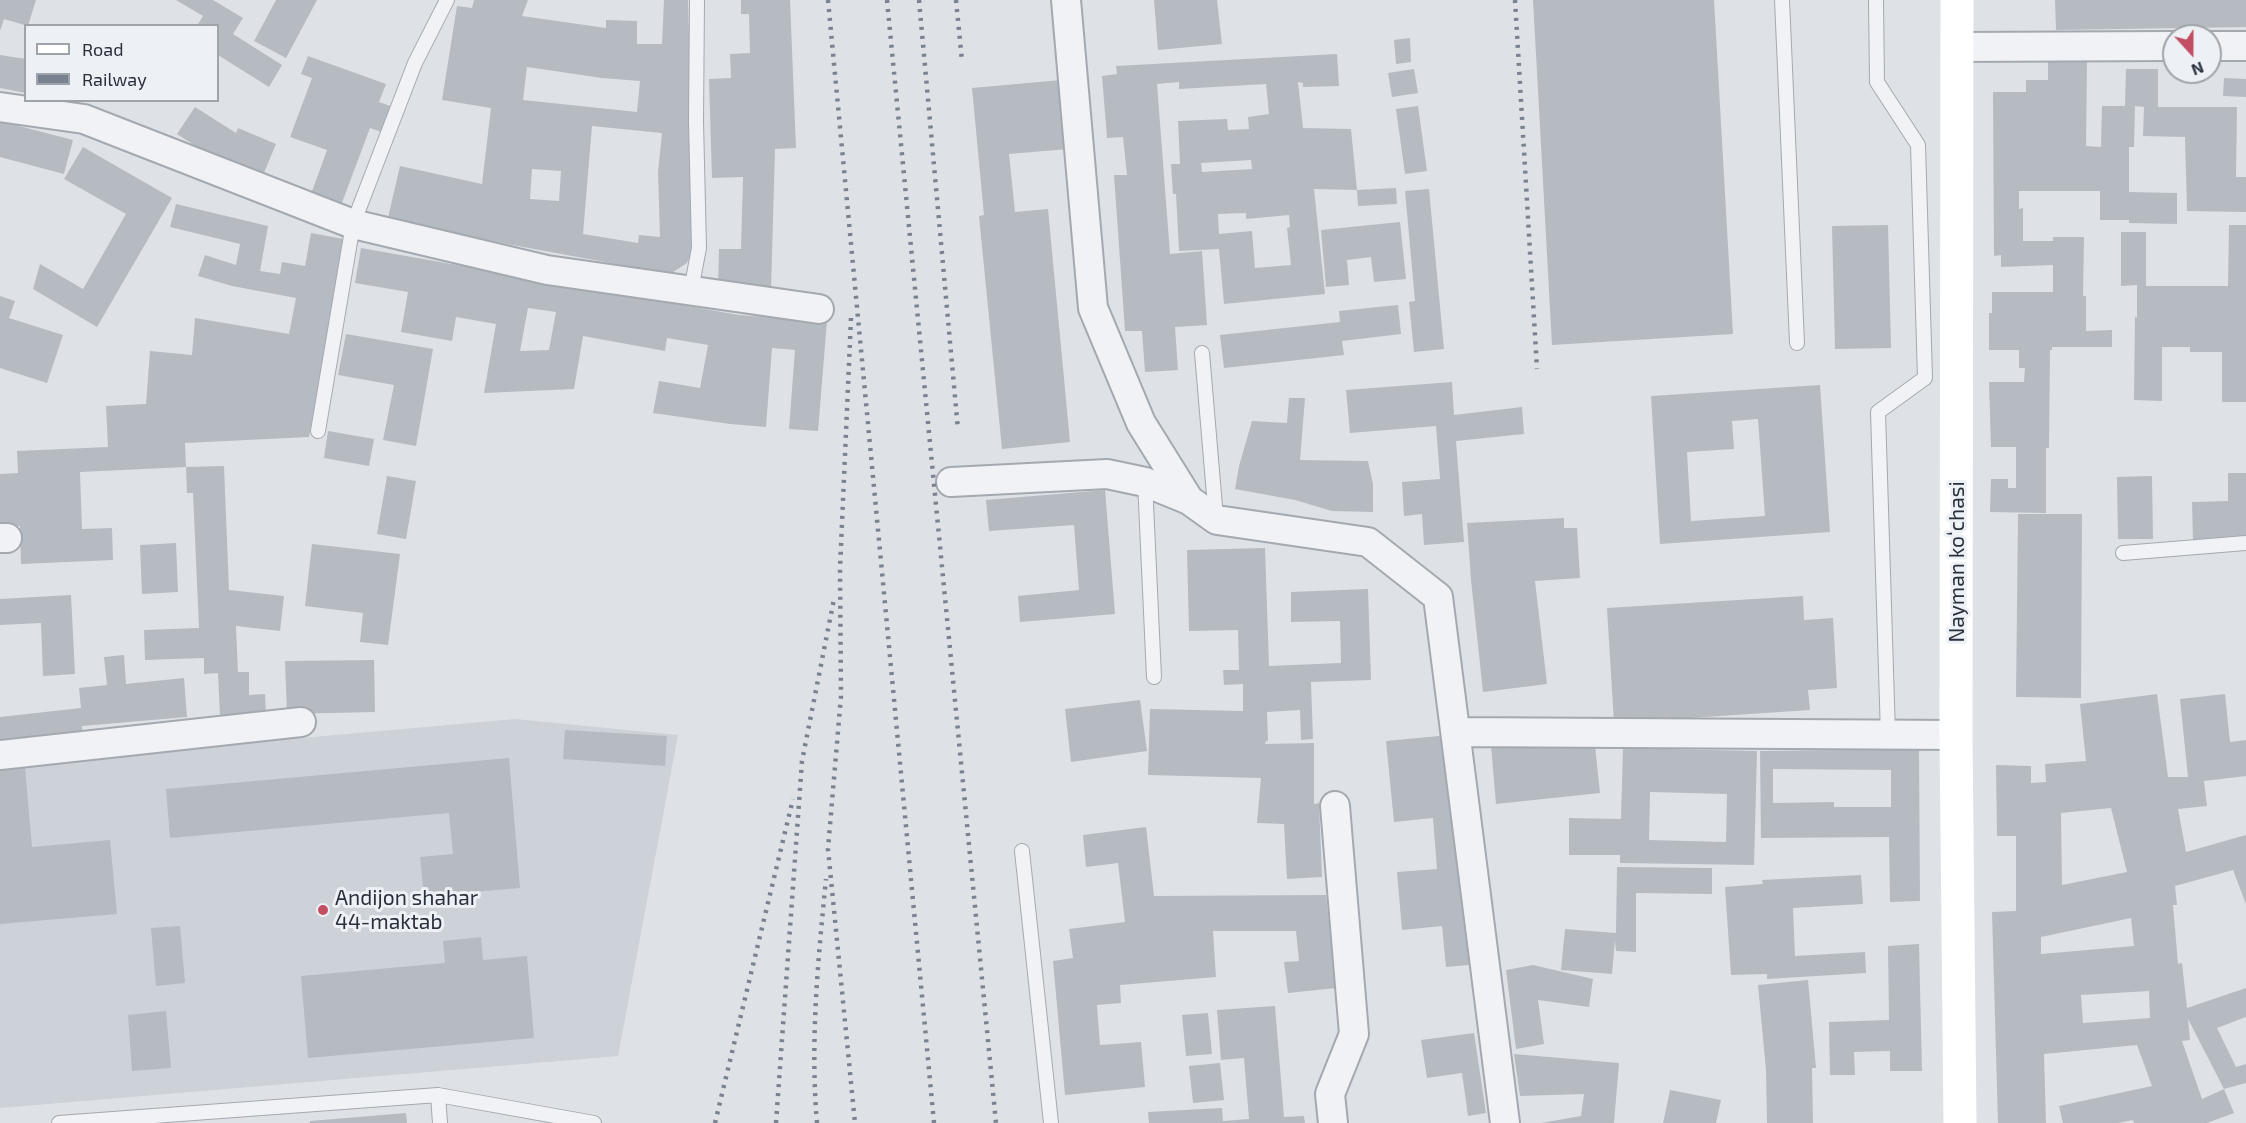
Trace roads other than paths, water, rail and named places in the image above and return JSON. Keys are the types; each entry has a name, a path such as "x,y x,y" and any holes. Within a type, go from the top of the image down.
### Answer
{"main road":[{"name":"Nayman koʻchasi","path":"1957,0 1956,735 1960,1123"}],"street":[{"path":"1066,0 1093,308 1141,423 1189,500"},
{"path":"1957,47 2162,46"},
{"path":"2222,46 2246,46"},
{"path":"0,107 84,119 353,224 547,270 819,309"},
{"path":"951,482 1107,474 1145,482 1189,500 1216,520 1368,542 1438,597 1505,1123"},
{"path":"0,755 301,722"},
{"path":"1456,732 1956,735"},
{"path":"1333,1123 1330,1094 1354,1034 1335,806"}],"lane":[{"path":"318,431 353,224 415,63 447,0"},
{"path":"691,290 699,248 696,121 697,0"},
{"path":"1782,0 1797,344"},
{"path":"1876,0 1877,82 1918,145 1925,378 1878,412 1888,735"},
{"path":"1202,353 1216,520"},
{"path":"1145,482 1154,677"},
{"path":"2123,553 2246,543"},
{"path":"1022,851 1051,1123"},
{"path":"59,1123 438,1095 594,1123"},
{"path":"438,1095 440,1123"}],"railway":[{"path":"828,0 934,1123"},
{"path":"887,0 996,1123"},
{"path":"919,0 958,430"},
{"path":"956,0 962,61"},
{"path":"1515,0 1537,369"},
{"path":"851,318 840,569 841,696 828,849 855,1123"},
{"path":"776,1123 802,761 834,599"},
{"path":"715,1123 793,799"},
{"path":"817,1123 815,1032 826,879"}],"place":[{"name":"Andijon shahar 44-maktab","path":"323,910"}]}
